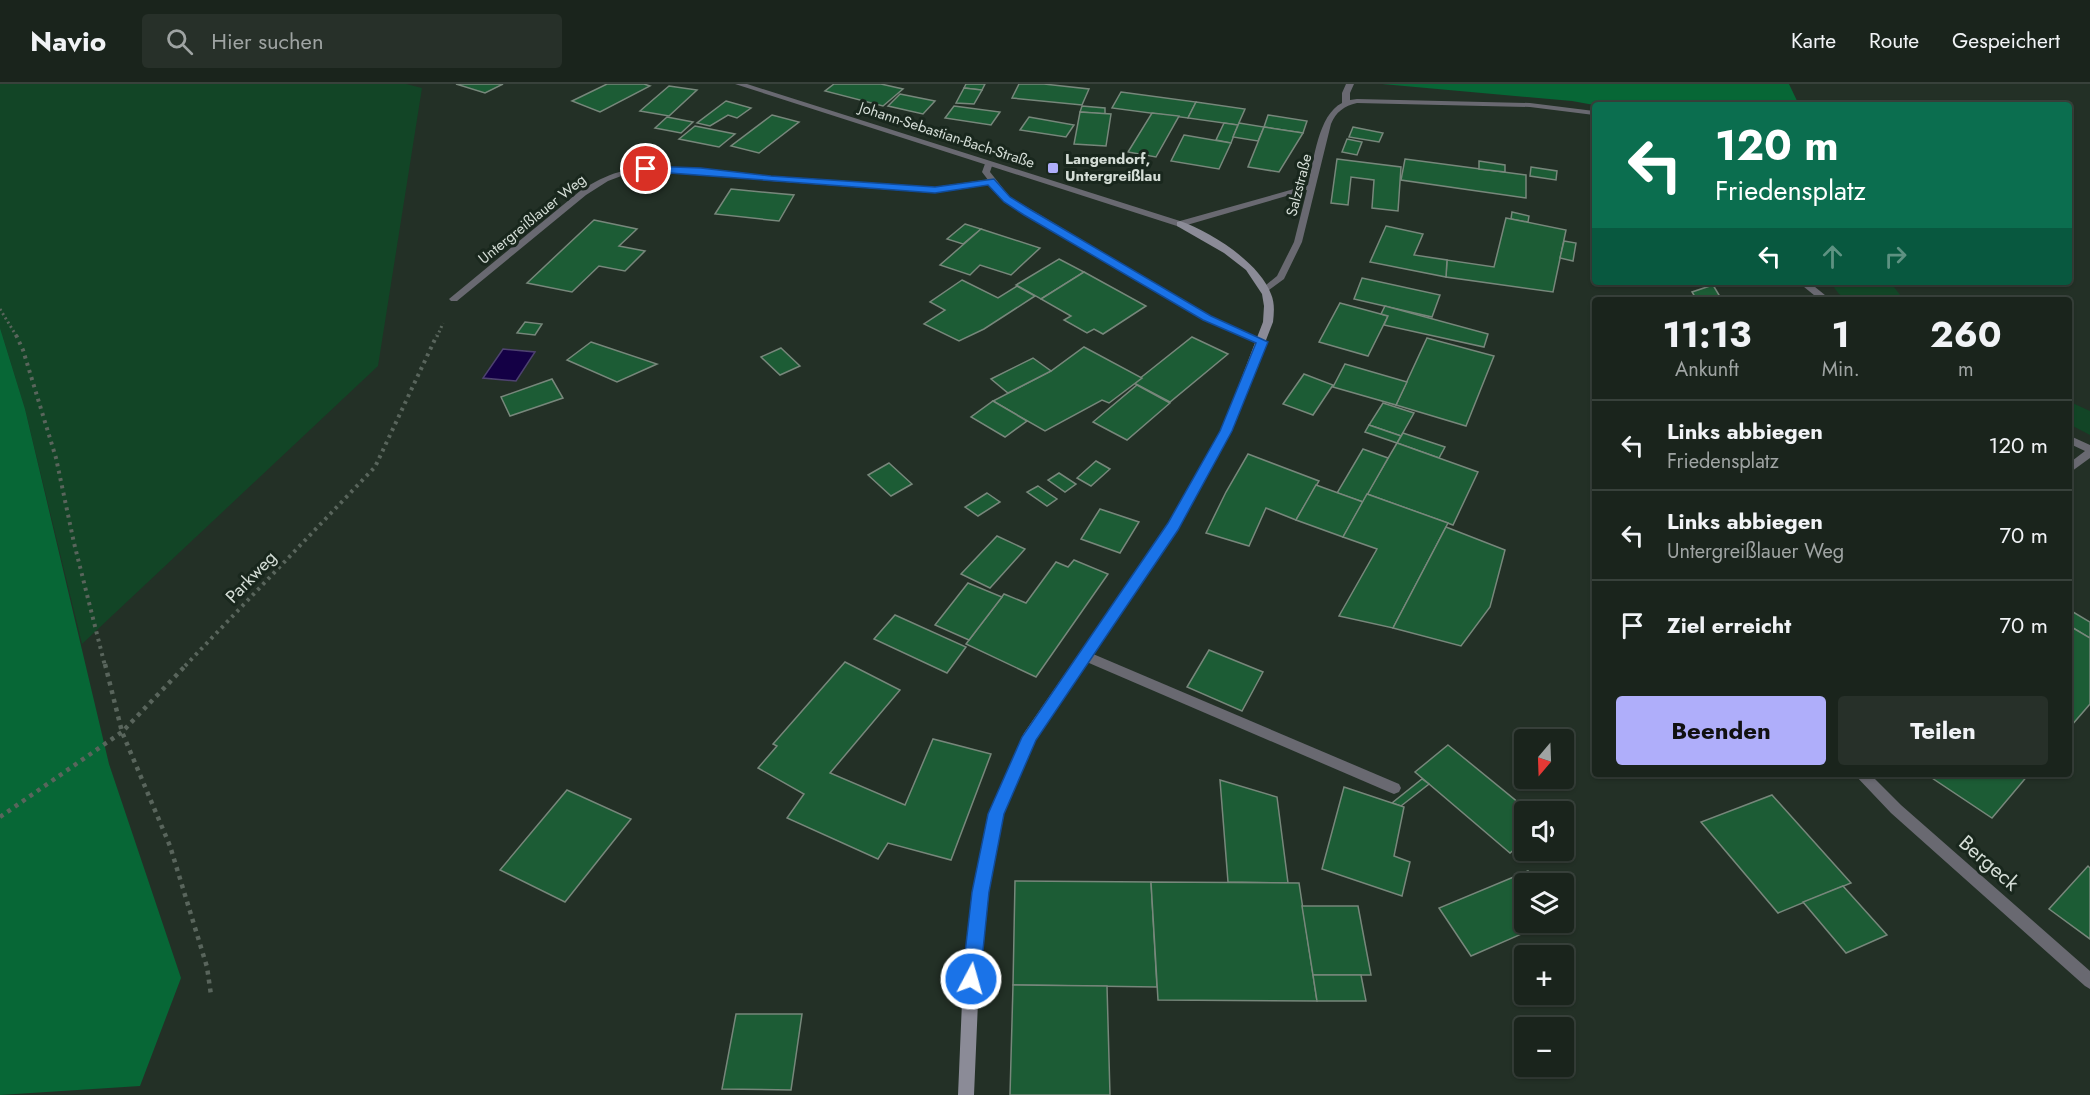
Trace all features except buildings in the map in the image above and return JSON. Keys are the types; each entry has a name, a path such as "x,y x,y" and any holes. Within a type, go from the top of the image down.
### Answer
{"street":[{"name":"Johann-Sebastian-Bach-Straße","path":"740,84 1180,224 1227,250 1251,272 1265,290"},
{"name":"Salzstraße","path":"1265,290 1281,277 1289,264 1298,242 1327,124 1332,114 1346,103 1346,93 1350,84"},
{"path":"1346,103 1530,105 1592,112"},
{"path":"989,163 986,172 991,182 1007,200 1207,318 1262,342"},
{"name":"Untergreißlauer Weg","path":"454,299 583,193 605,179 632,170 661,168 771,179 935,190 991,182"},
{"path":"1180,224 1312,186"},
{"path":"1807,285 1822,297"},
{"path":"966,1095 971,979 981,892 996,814 1029,737 1173,526 1226,431 1268,322 1269,305 1265,290"},
{"path":"2072,440 2090,450 2072,466"},
{"path":"1086,656 1394,788"},
{"name":"Bergeck","path":"1864,777 1896,809 2090,981"}],"path":[{"name":"Parkweg","path":"0,817 122,732 375,467 454,299"},
{"path":"0,309 12,326 23,350 56,458 74,543 122,732 170,846 207,967 211,995"}],"green space":[{"path":"0,84 406,84 422,88 378,366 82,644 25,409 0,328"},
{"path":"1382,84 1789,84 1798,102 1592,102 1592,105"},
{"path":"1832,285 1892,285 1902,297 1844,297"},
{"path":"0,328 25,409 109,764 181,978 140,1086 0,1095"},
{"path":"2072,403 2090,411 2090,435 2072,426"}],"shaded area":[{"path":"503,349 535,352 516,381 483,378"}],"place":[{"name":"Langendorf, Untergreißlau","path":"1053,168"}],"route":[{"path":"646,169 661,168 771,179 935,190 991,182 1007,200 1027,213 1207,318 1262,342 1226,431 1173,526 1029,737 996,814 981,892 971,979"}]}
